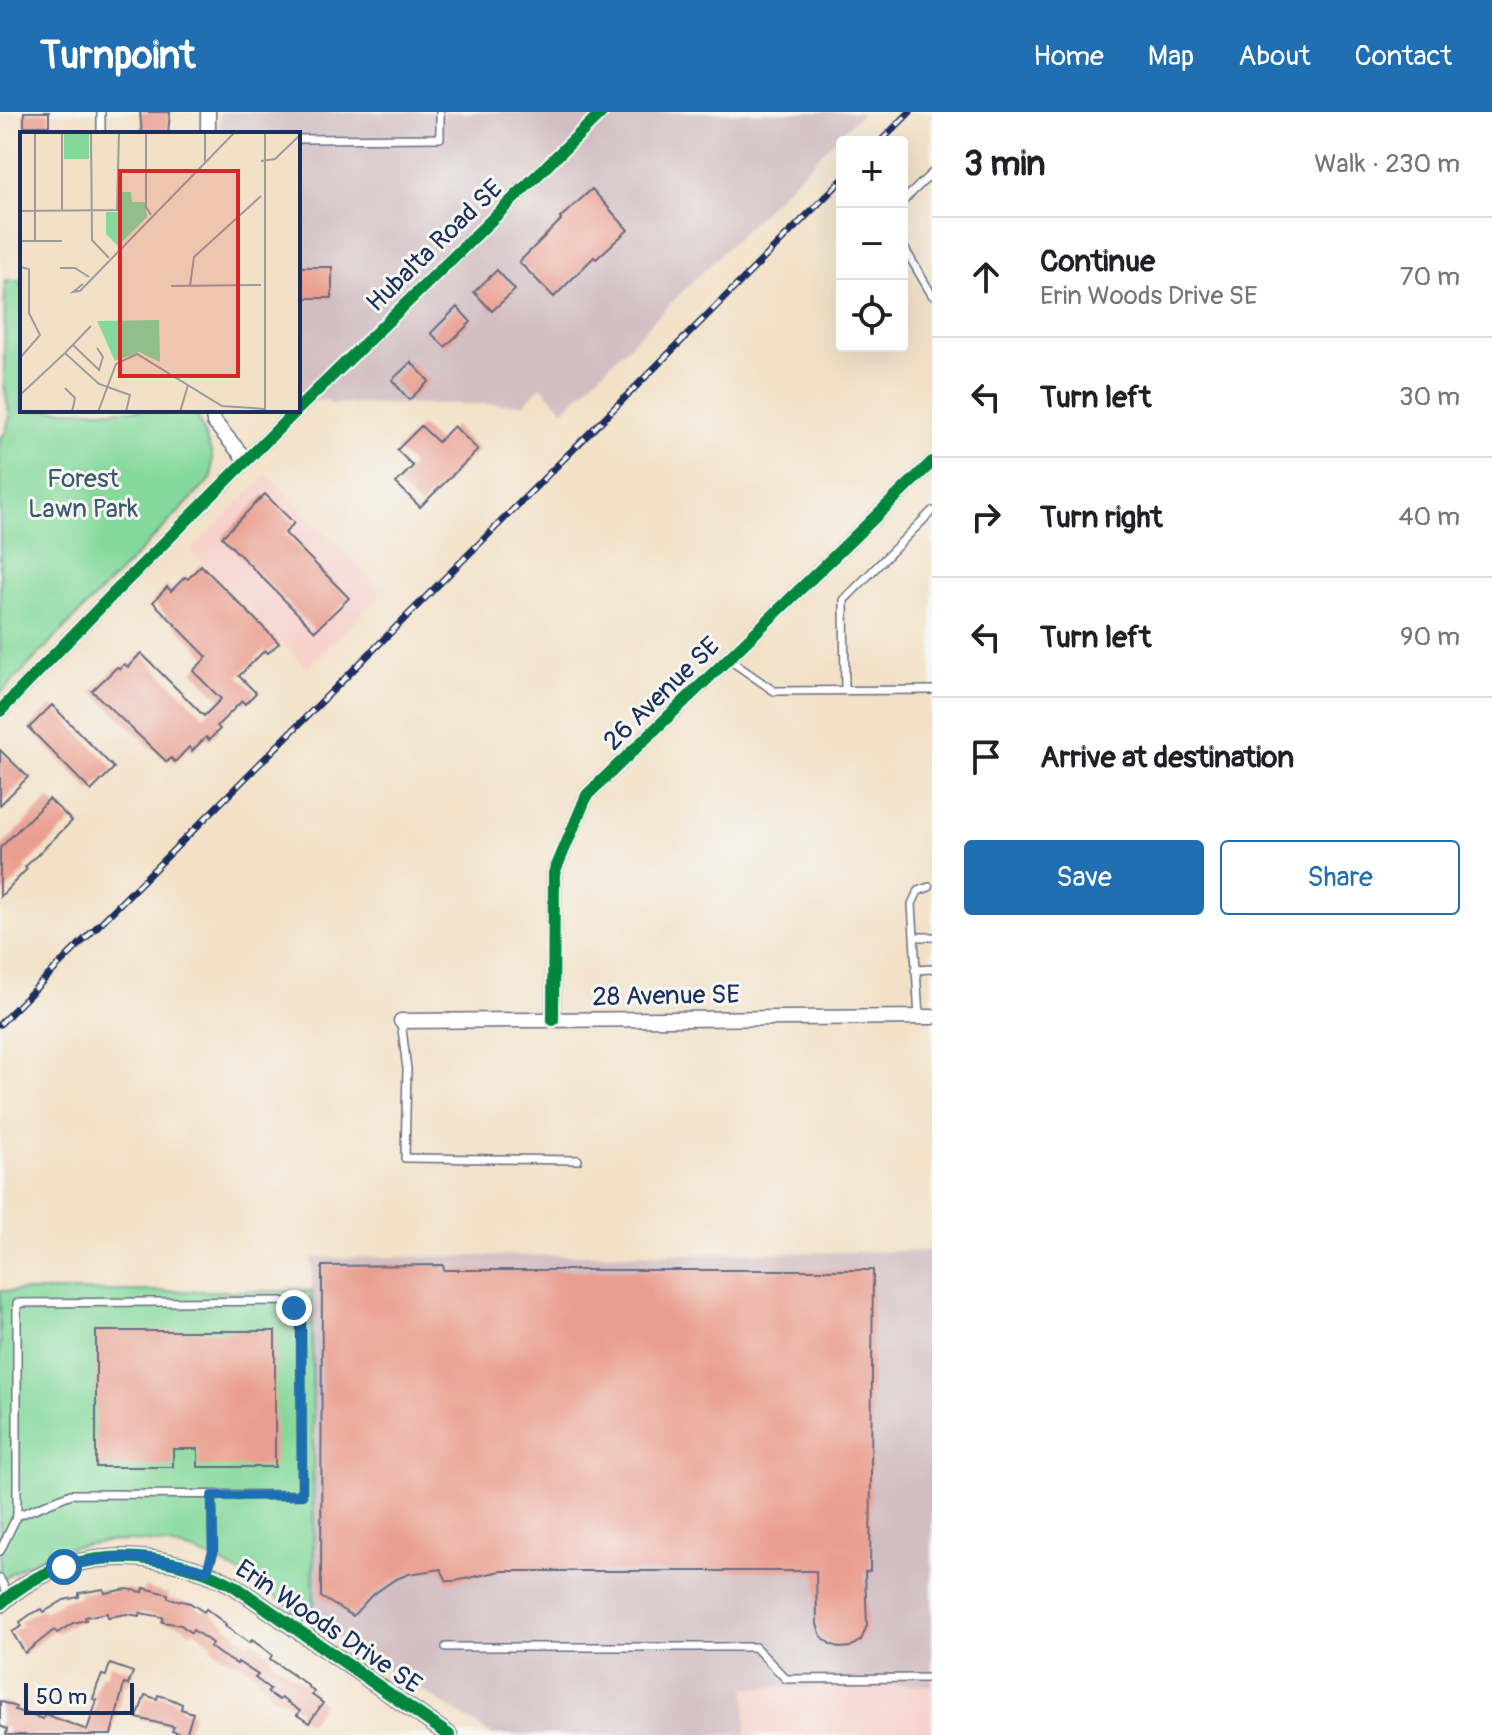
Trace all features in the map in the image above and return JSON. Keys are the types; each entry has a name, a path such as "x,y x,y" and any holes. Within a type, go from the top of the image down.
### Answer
{"street":[{"name":"Hubalta Road SE","path":"300,408 602,112"},
{"path":"212,412 214,422 246,460"},
{"name":"Hubalta Road SE","path":"0,711 296,412"},
{"name":"26 Avenue SE","path":"553,1020 554,873 587,795 932,462"},
{"name":"28 Avenue SE","path":"401,1021 925,1017"},
{"name":"Erin Woods Drive SE","path":"4,1600 37,1578 96,1558 133,1556 207,1571 233,1585 449,1735"}],"lane":[{"path":"300,139 440,138 440,112"},
{"path":"908,196 932,173"},
{"path":"908,254 932,295"},
{"path":"845,690 844,600 932,511"},
{"path":"728,659 774,691 932,690"},
{"path":"925,1017 915,970 912,904 918,891 929,887"},
{"path":"914,937 932,937"},
{"path":"915,970 932,969"},
{"path":"401,1021 407,1069 405,1158 578,1160"},
{"path":"0,1551 17,1516 17,1303 282,1301 294,1308 301,1321 302,1495 71,1494 17,1516"},
{"path":"207,1571 213,1552 212,1496"},
{"path":"0,1579 4,1600"},
{"path":"446,1647 755,1647 786,1679 932,1678"}],"shaded area":[{"path":"220,112 863,112 564,410 541,386 524,404 329,404 328,400 300,401 300,132 219,132"},
{"path":"267,474 384,592 307,668 191,551"},
{"path":"932,1251 932,1685 746,1687 746,1735 493,1735 314,1623 312,1258"},
{"path":"932,1685 932,1735 746,1735 745,1687"}],"green space":[{"name":"Forest Lawn Park","path":"5,281 20,281 20,412 196,412 212,455 212,478 0,694 0,437 5,434 10,416 4,384"},
{"path":"0,1291 312,1291 314,1623 262,1587 213,1559 160,1543 130,1541 70,1548 33,1561 0,1582"}],"building":[{"path":"24,112 49,112 49,126 24,126"},
{"path":"140,112 170,112 168,132 142,132"},
{"path":"592,189 628,230 596,259 594,257 554,297 519,262"},
{"path":"300,267 332,267 332,298 300,298"},
{"path":"497,270 515,290 492,311 474,292"},
{"path":"457,307 471,322 445,347 431,333"},
{"path":"411,362 429,381 409,400 392,380"},
{"path":"421,426 438,442 454,426 478,450 420,507 396,483 413,466 397,450"},
{"path":"265,494 294,523 285,533 349,598 315,631 222,537"},
{"path":"201,565 279,643 268,653 265,650 239,676 256,693 245,704 242,701 217,726 220,729 209,740 206,737 192,751 189,747 175,762 171,758 167,762 92,691 117,667 120,669 124,664 128,667 141,653 204,716 221,699 193,671 207,657 153,602 167,587 171,591"},
{"path":"52,705 114,768 91,791 29,728"},
{"path":"0,750 28,777 0,805"},
{"path":"49,799 72,821 25,867 27,869 0,897 0,848"},
{"path":"443,1265 444,1270 873,1270 870,1571 865,1572 867,1625 861,1640 850,1647 841,1648 821,1636 817,1624 816,1571 501,1571 447,1581 441,1569 409,1574 394,1580 371,1596 353,1616 321,1597 322,1266"},
{"path":"96,1331 275,1331 275,1467 198,1467 198,1449 173,1449 173,1467 96,1467"},
{"path":"144,1588 168,1594 168,1598 190,1603 204,1612 206,1609 249,1643 252,1640 272,1655 270,1659 306,1684 314,1692 312,1695 323,1703 309,1723 297,1715 300,1711 267,1692 270,1689 255,1678 258,1675 221,1655 210,1647 212,1643 193,1630 191,1633 181,1625 162,1622 163,1617 140,1613 140,1616 127,1614 108,1617 107,1613 85,1617 86,1620 73,1623 57,1633 54,1630 25,1653 12,1632 22,1626 20,1622 31,1614 42,1609 44,1612 64,1600 79,1597 79,1593 104,1589 105,1593 127,1589 143,1592"},
{"path":"110,1664 133,1672 128,1685 124,1684 111,1735 6,1735 7,1729 0,1726 0,1701 16,1707 15,1710 43,1719 45,1714 87,1730 97,1700 93,1699 97,1686 102,1675 106,1676"},
{"path":"145,1695 171,1699 182,1704 181,1709 193,1713 186,1735 172,1731 174,1727 137,1718"}],"railway":[{"path":"886,136 910,112"},
{"path":"0,1024 836,186"}],"cycle path":[{"path":"300,407 602,112"},
{"path":"0,711 295,412"},
{"path":"553,1020 554,873 587,795 932,462"},
{"path":"0,1604 26,1584 53,1570 83,1562 144,1558 204,1572 233,1585 449,1735"}],"route":[{"path":"64,1567 96,1558 133,1556 207,1571 213,1552 212,1496 302,1495 301,1321 294,1308"}]}
